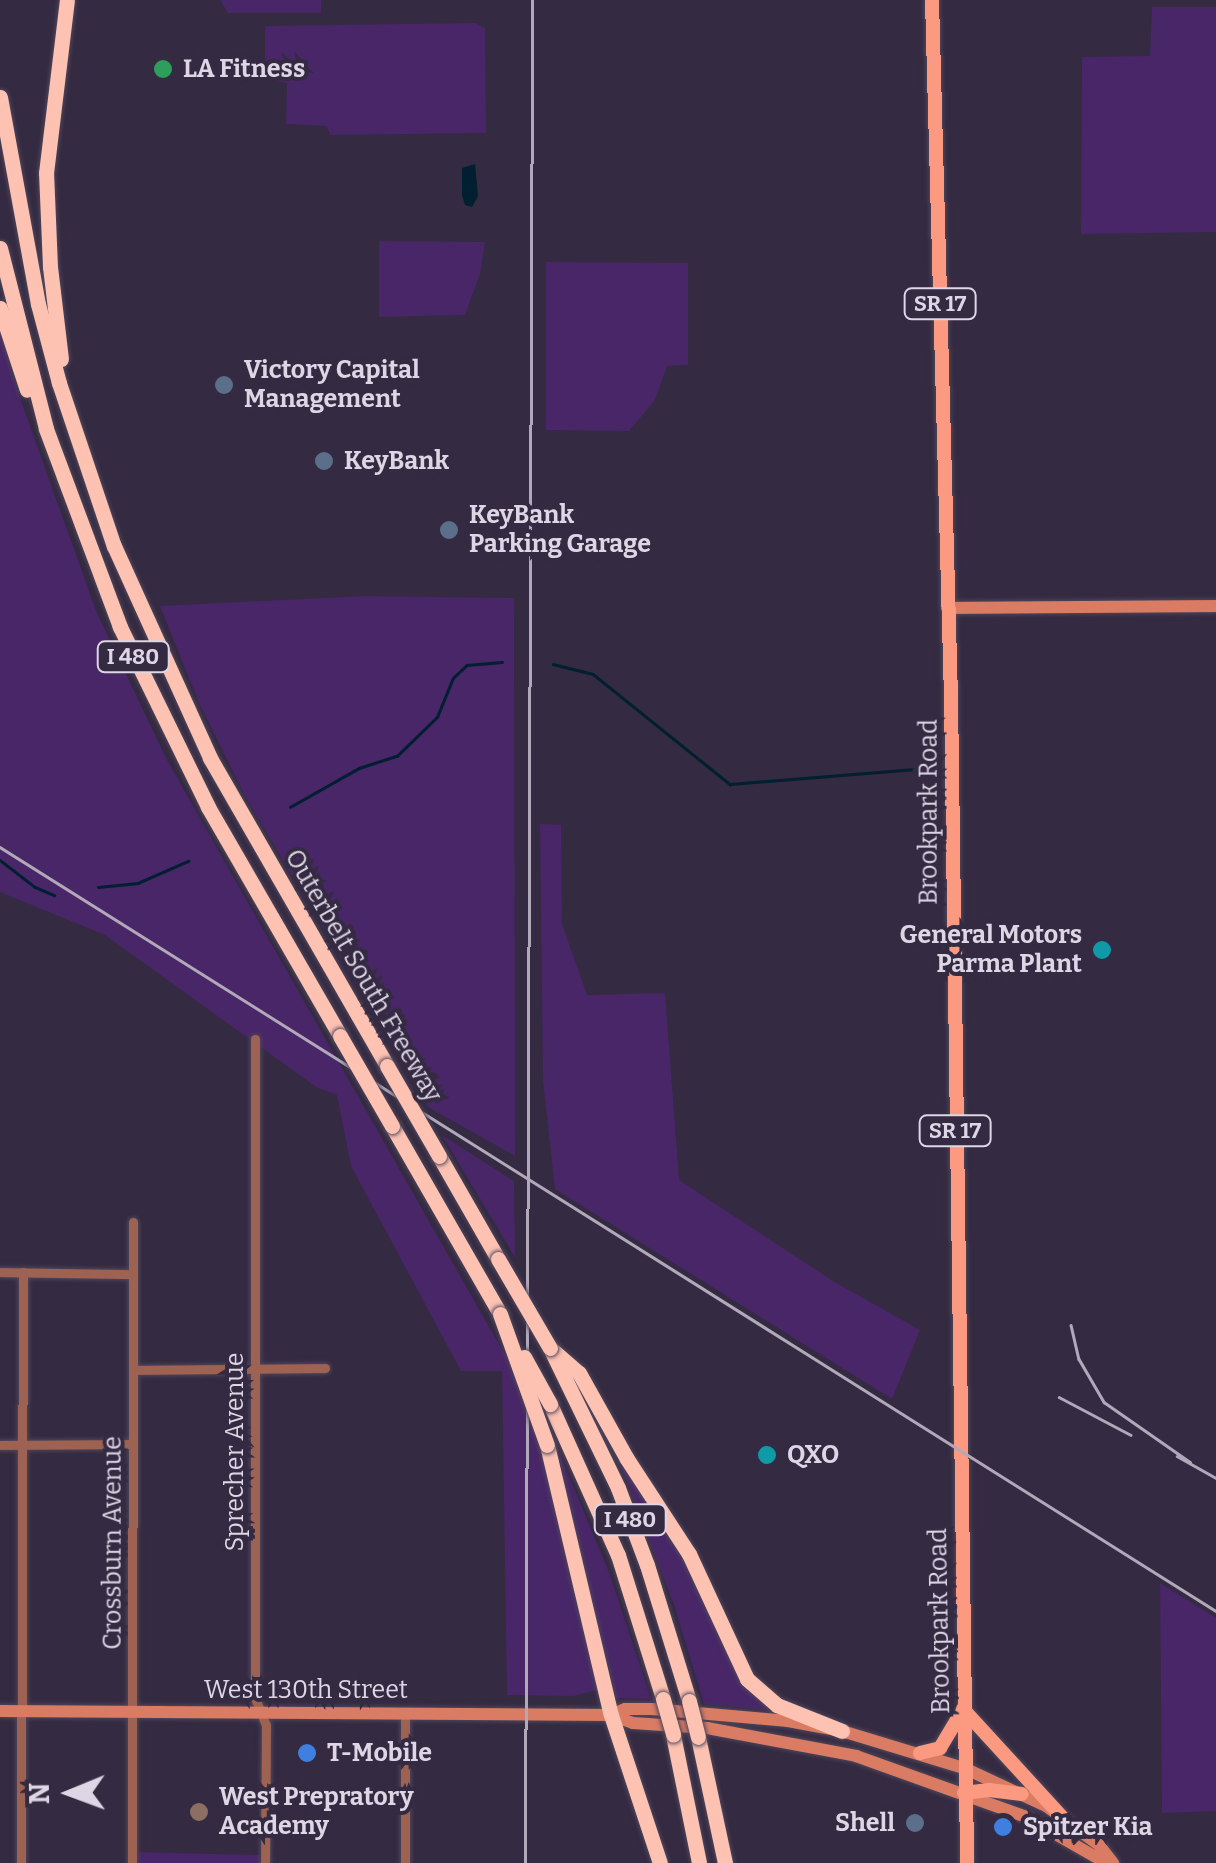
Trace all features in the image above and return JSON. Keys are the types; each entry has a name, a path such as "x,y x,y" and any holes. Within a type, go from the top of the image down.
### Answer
{"highway":[{"path":"59,382 61,360 50,266 46,172 67,0"},
{"name":"Outerbelt South Freeway","path":"0,97 27,256 59,382 114,546 178,696 241,814 550,1348 618,1488 647,1564 689,1701 725,1863"},
{"name":"Outerbelt South Freeway","path":"0,248 46,429 99,579 151,696 208,807 550,1404 618,1556 664,1699 699,1863"},
{"path":"0,308 19,373 46,429"},
{"path":"499,1312 546,1445 611,1715 660,1863"},
{"path":"550,1348 579,1373 626,1459 689,1554 748,1679 776,1705 842,1731"}],"main road":[{"name":"Brookpark Road","path":"932,0 948,608 967,1863"},
{"path":"948,608 1216,606"},
{"name":"West 130th Street","path":"611,1715 625,1709 652,1709 754,1717 879,1741 964,1768 1038,1802 1099,1845 1109,1863"},
{"path":"920,1754 940,1748 963,1709 1063,1818"},
{"name":"West 130th Street","path":"0,1710 611,1715 633,1724 707,1728 835,1750 870,1760 1026,1816 1109,1863"},
{"path":"835,1750 842,1731"},
{"path":"870,1760 879,1741"},
{"path":"964,1792 1022,1794"},
{"path":"1026,1816 1038,1802"}],"street":[{"name":"Sprecher Avenue","path":"255,1039 255,1698 266,1725 266,1863"},
{"name":"Crossburn Avenue","path":"132,1222 132,1863"},
{"path":"0,1272 133,1274"},
{"path":"21,1863 23,1272"},
{"path":"133,1370 325,1368"},
{"path":"0,1445 134,1444"},
{"path":"405,1713 405,1863"}],"shaded area":[{"path":"220,0 321,0 321,13 228,13"},
{"path":"1152,7 1216,7 1216,232 1081,234 1082,57 1150,56"},
{"path":"475,23 485,28 486,133 330,135 327,126 286,124 287,83 265,77 265,26"},
{"path":"379,241 485,242 480,274 465,315 379,317"},
{"path":"546,262 688,263 688,365 667,366 655,400 629,431 546,430"},
{"path":"0,330 14,381 96,611 167,760 509,1362 541,1448 601,1689 574,1696 507,1695 502,1371 461,1371 351,1166 337,1095 316,1087 105,935 0,892"},
{"path":"366,596 514,598 515,1156 428,1107 244,794 199,703 160,606"},
{"path":"540,824 561,825 562,924 587,995 665,993 679,1180 833,1281 920,1330 892,1399 555,1189 543,1081"},
{"path":"442,1135 514,1181 515,1257 471,1184"},
{"path":"553,1438 609,1572 651,1699 616,1698 551,1445"},
{"path":"625,1464 685,1556 735,1667 780,1711 704,1704 674,1605 621,1466"},
{"path":"1160,1583 1216,1618 1216,1811 1162,1813"},
{"path":"138,1852 260,1855 260,1863 138,1863"}],"water":[{"path":"475,164 478,196 472,207 465,205 462,195 462,168"}],"waterway":[{"path":"290,807 359,768 397,756 437,717 453,678 467,665 502,662"},
{"path":"553,664 593,674 730,784 930,768"},
{"path":"0,860 35,887 54,895"},
{"path":"98,887 138,883 188,861"}],"railway":[{"path":"525,1863 532,0"},
{"path":"0,847 1216,1611"},
{"path":"1071,1325 1079,1359 1104,1402 1190,1462"},
{"path":"1059,1397 1131,1435"},
{"path":"1177,1456 1216,1478"}],"place":[{"name":"LA Fitness","path":"163,69"},
{"name":"Victory Capital Management","path":"224,385"},
{"name":"KeyBank","path":"324,461"},
{"name":"KeyBank Parking Garage","path":"449,530"},
{"name":"General Motors Parma Plant","path":"1102,950"},
{"name":"QXO","path":"767,1455"},
{"name":"T-Mobile","path":"307,1753"},
{"name":"West Prepratory Academy","path":"199,1812"},
{"name":"Shell","path":"915,1823"},
{"name":"Spitzer Kia","path":"1003,1827"}]}
